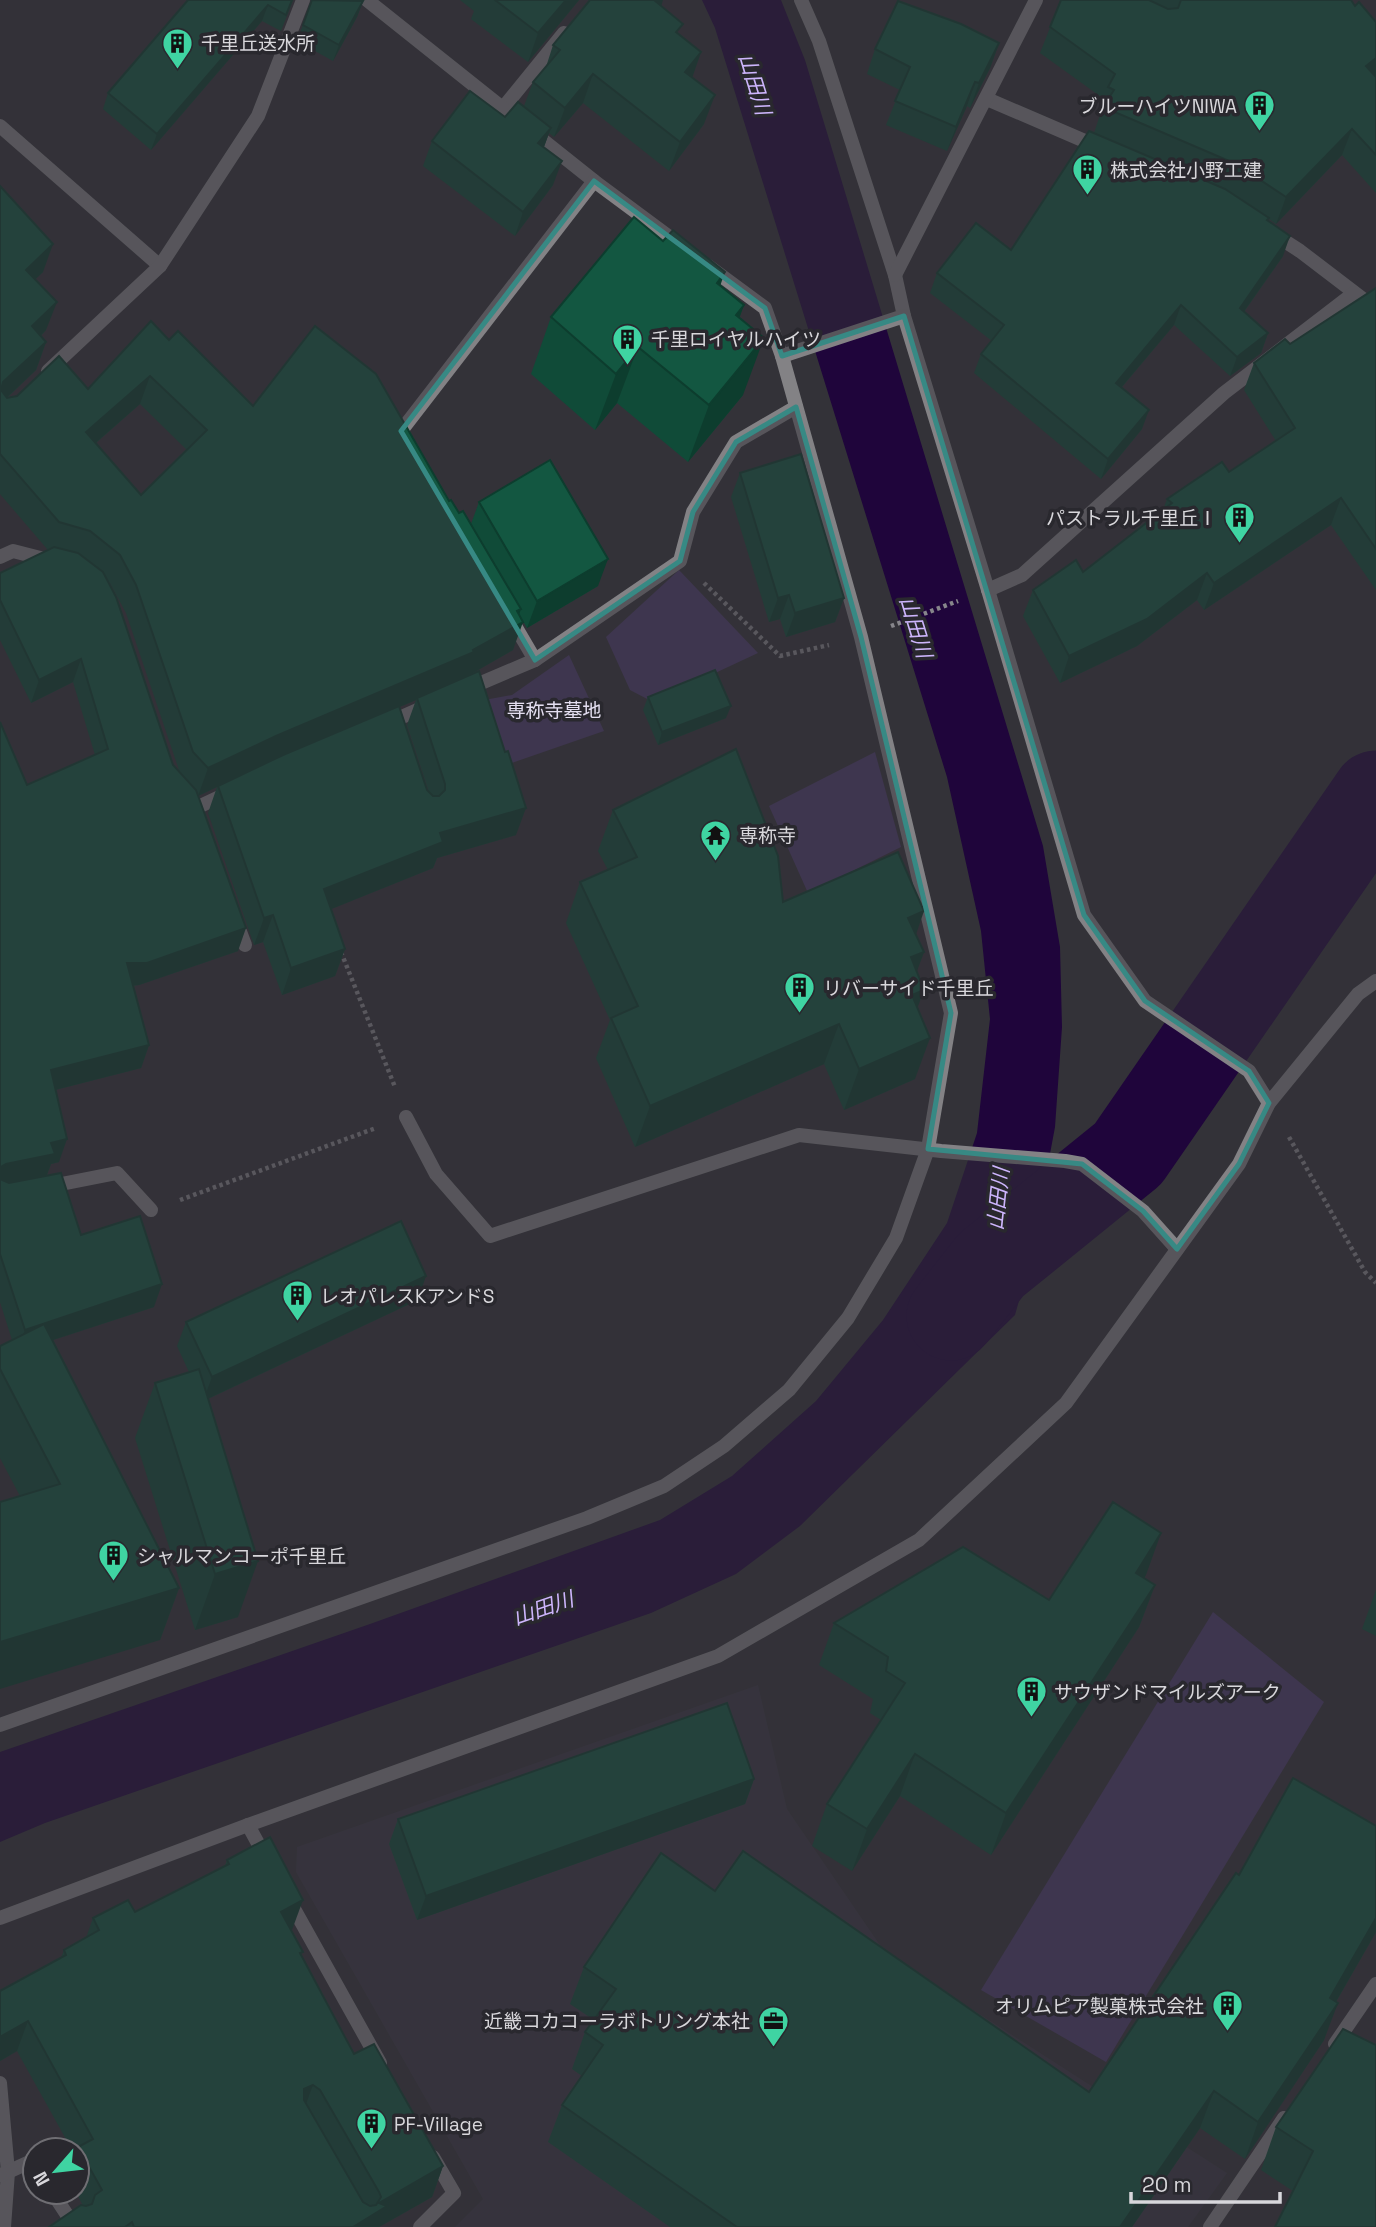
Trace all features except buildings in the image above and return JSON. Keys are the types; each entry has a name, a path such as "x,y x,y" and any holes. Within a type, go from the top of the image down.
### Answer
{"street":[{"path":"40,379 160,266 258,117 303,0"},
{"path":"0,1725 587,1518 664,1486 724,1446 789,1390 848,1318 896,1238 935,1150 951,1013 861,637 782,356 765,308 594,181 367,0"},
{"path":"801,0 820,41 895,275 904,316 1084,915 1145,1001 1249,1071 1269,1103"},
{"path":"895,275 1036,0"},
{"path":"503,108 573,22"},
{"path":"987,99 1111,152"},
{"path":"0,125 160,266"},
{"path":"415,455 401,431 594,181"},
{"path":"1256,222 1300,251 1376,309"},
{"path":"988,590 1022,575 1224,393 1354,293"},
{"path":"782,356 904,316"},
{"path":"370,730 397,726 452,695 535,660 680,561 693,512 736,442 796,407"},
{"path":"0,557 13,551 61,564"},
{"path":"507,612 535,660"},
{"path":"195,810 245,785"},
{"path":"232,908 245,945"},
{"path":"0,1918 248,1825 718,1656 919,1540 1066,1404 1239,1164 1269,1103 1358,993 1376,981"},
{"path":"406,1117 436,1174 490,1236 799,1135 1082,1164 1143,1211 1177,1249"},
{"path":"26,1191 117,1173 151,1210"},
{"path":"248,1825 385,2072"},
{"path":"1329,2053 1376,1984"},
{"path":"0,2083 4,2227"},
{"path":"1210,2227 1289,2111"},
{"path":"420,2227 453,2193 426,2145"},
{"path":"4,2174 21,2166"},
{"path":"61,2206 75,2227"}],"path":[{"path":"680,561 780,656 861,637 988,590"},
{"path":"151,1210 406,1117 340,951"},
{"path":"1269,1103 1365,1272 1376,1283"}],"highlighted area":[{"path":"594,181 765,308 782,356 904,316 1084,915 1145,1001 1249,1071 1269,1103 1239,1164 1177,1249 1143,1211 1082,1164 928,1149 951,1013 861,637 796,407 736,442 693,512 680,561 535,660 401,431"}],"shaded area":[{"path":"758,1685 787,1809 886,1954 1227,2173 1188,2227 455,2227 483,2199 296,1872 297,1847"}],"green space":[{"path":"679,570 758,653 653,702 630,690 606,637"},
{"name":"専称寺墓地","path":"569,655 604,731 503,766 479,701 512,695"},
{"path":"875,752 901,847 808,893 769,806"},
{"path":"1213,1612 1324,1702 1106,2062 981,1990"}],"water":[{"path":"702,0 781,0 805,60 1043,846 1060,947 1062,1027 1055,1127 1030,1261 1015,1315 800,1526 736,1574 651,1613 45,1823 0,1842 0,1752 660,1520 732,1476 816,1401 883,1320 947,1223 977,1133 990,1019 981,931 947,777 715,28"}],"waterway":[{"name":"山田川","path":"951,1316 991,1265 1128,1154 1376,795"}],"place":[{"name":"千里丘送水所","path":"178,70"},
{"name":"ブルーハイツNIWA","path":"1260,133"},
{"name":"株式会社小野工建","path":"1087,197"},
{"name":"千里ロイヤルハイツ","path":"628,366"},
{"name":"パストラル千里丘Ⅰ","path":"1240,545"},
{"name":"専称寺","path":"716,862"},
{"name":"リバーサイド千里丘","path":"800,1015"},
{"name":"レオパレスKアンドS","path":"297,1323"},
{"name":"シャルマンコーポ千里丘","path":"114,1583"},
{"name":"サウザンドマイルズアーク","path":"1031,1719"},
{"name":"オリムピア製菓株式会社","path":"1227,2033"},
{"name":"近畿コカコーラボトリング本社","path":"773,2048"},
{"name":"PF-Village","path":"371,2151"}]}
